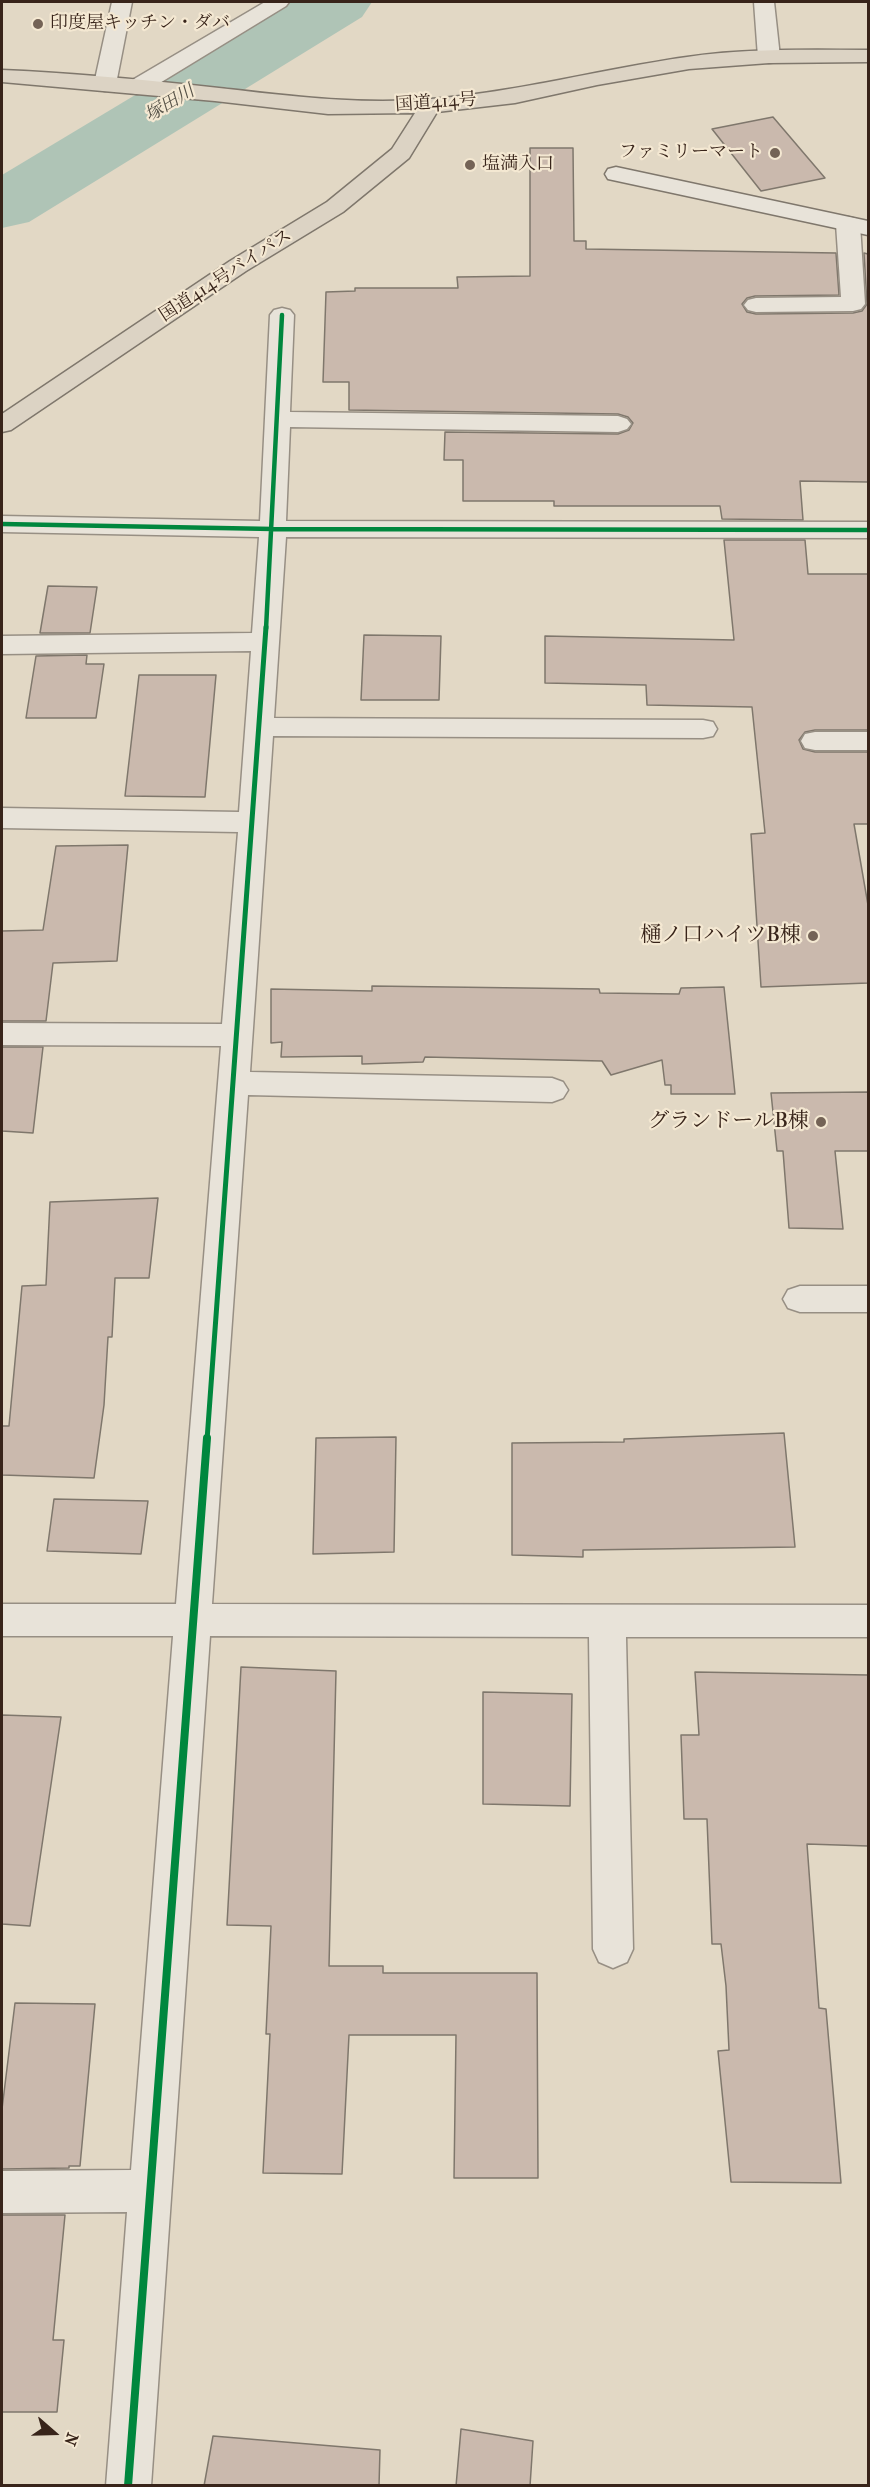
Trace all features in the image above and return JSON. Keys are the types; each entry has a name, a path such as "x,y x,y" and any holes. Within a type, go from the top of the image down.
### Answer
{"highway":[{"name":"国道414号","path":"2,76 143,87 328,107 430,106 515,96 597,78 689,63 769,57 868,57"},
{"name":"国道414号バイパス","path":"2,425 238,266 335,207 401,153 430,106"}],"street":[{"path":"105,84 122,2"},
{"path":"143,87 279,2"},
{"path":"764,2 769,57"},
{"path":"616,174 858,226 853,304 756,305"},
{"path":"128,2486 266,642 282,315"},
{"path":"278,419 618,424"},
{"path":"2,524 273,529 868,530"},
{"path":"2,645 266,642"},
{"path":"259,727 703,729"},
{"path":"815,741 868,741"},
{"path":"2,818 253,822"},
{"path":"2,1034 238,1035"},
{"path":"234,1083 552,1089"},
{"path":"800,1299 868,1299"},
{"path":"2,1620 868,1621"},
{"path":"607,1620 613,1949"},
{"path":"2,2192 150,2191"}],"building":[{"path":"773,117 825,178 761,191 712,129"},
{"path":"530,148 573,148 574,241 586,241 586,249 836,253 839,295 755,296 747,298 742,304 747,312 756,314 862,311 867,304 864,253 868,254 868,482 800,481 803,520 722,519 720,506 554,506 554,501 463,501 463,460 444,460 445,432 618,434 629,430 633,423 628,417 618,414 349,410 349,382 323,382 326,292 355,291 355,288 458,288 457,277 530,276"},
{"path":"724,540 805,540 808,574 868,574 868,730 815,730 805,732 799,740 803,749 815,752 868,752 868,824 854,824 868,905 868,983 761,987 751,834 765,833 752,707 647,705 646,685 545,683 545,636 734,640"},
{"path":"48,586 97,587 90,633 40,633"},
{"path":"364,635 441,636 439,700 361,700"},
{"path":"87,655 86,664 104,664 96,718 26,718 36,656"},
{"path":"139,675 216,675 205,797 125,796"},
{"path":"128,845 117,961 53,963 46,1021 2,1021 2,931 43,930 56,846"},
{"path":"372,986 599,989 600,993 679,994 681,988 724,987 735,1094 671,1094 671,1085 665,1085 662,1060 611,1075 602,1061 425,1057 423,1062 362,1064 362,1056 281,1057 282,1042 271,1043 271,989 372,991"},
{"path":"2,1047 43,1047 33,1133 2,1131"},
{"path":"868,1092 868,1151 835,1151 843,1229 789,1228 783,1151 777,1151 771,1093"},
{"path":"158,1198 149,1278 115,1278 112,1337 108,1337 104,1405 94,1478 2,1475 2,1426 9,1426 22,1286 46,1285 50,1202"},
{"path":"784,1433 795,1547 583,1550 583,1557 512,1555 512,1443 624,1442 624,1439"},
{"path":"396,1437 394,1552 313,1554 316,1438"},
{"path":"54,1499 148,1501 141,1554 47,1551"},
{"path":"241,1667 336,1671 329,1966 383,1966 383,1973 537,1973 538,2178 454,2178 456,2035 349,2035 342,2174 263,2173 270,2034 266,2034 271,1926 227,1925"},
{"path":"695,1672 868,1675 868,1846 807,1844 819,2008 826,2009 841,2183 731,2182 718,2051 729,2050 726,1986 721,1944 712,1944 707,1819 684,1819 681,1735 699,1735"},
{"path":"483,1692 572,1694 570,1806 483,1804"},
{"path":"2,1715 61,1717 30,1926 2,1924"},
{"path":"15,2003 95,2004 80,2166 2,2169 2,2109"},
{"path":"2,2215 65,2215 53,2340 64,2340 57,2412 2,2412"},
{"path":"461,2429 533,2441 530,2486 456,2486"},
{"path":"213,2436 380,2450 379,2486 204,2486"}],"waterway":[{"name":"塚田川","path":"2,206 338,2"}],"cycle path":[{"path":"128,2486 253,822 273,529 282,315"},
{"path":"2,524 273,529 868,530"}],"place":[{"name":"印度屋キッチン・ダバ","path":"38,24"},
{"name":"ファミリーマート","path":"775,153"},
{"name":"塩満入口","path":"470,165"},
{"name":"樋ノ口ハイツB棟","path":"813,936"},
{"name":"グランドールB棟","path":"821,1122"}]}
